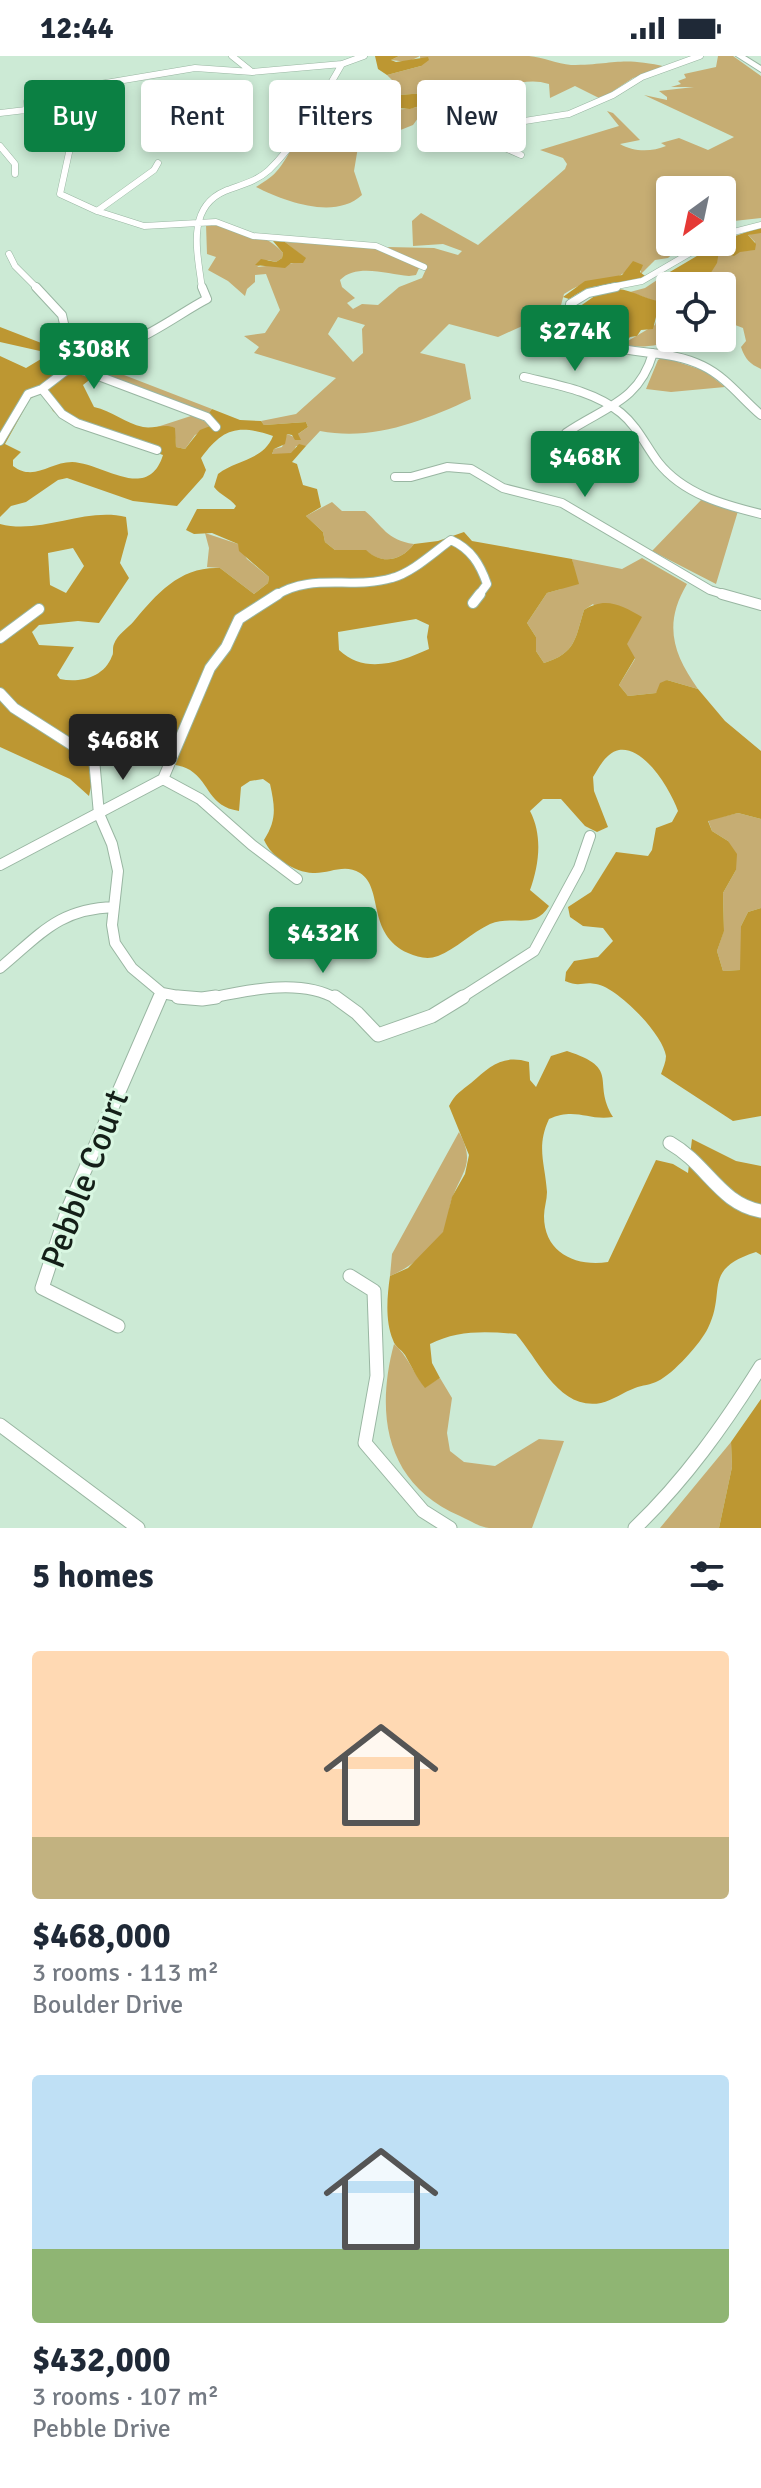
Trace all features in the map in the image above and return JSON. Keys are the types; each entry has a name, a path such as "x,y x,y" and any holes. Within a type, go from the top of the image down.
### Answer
{"highway":[{"path":"740,56 761,70"}],"street":[{"path":"232,56 252,72"},
{"path":"124,80 195,68 252,72 342,64 364,56"},
{"path":"521,155 475,135 474,129 569,114 613,95 642,77 700,56"},
{"path":"9,254 15,266 62,315 71,342 90,350 126,345 207,299 203,294 197,222 202,207 222,191 253,183 269,171 329,88 342,64"},
{"path":"0,113 24,111"},
{"path":"0,146 15,164 15,174"},
{"path":"69,152 60,194 97,211 144,226 197,222 230,225 253,236 376,246 424,267"},
{"path":"97,211 154,170 158,163"},
{"path":"736,231 761,225"},
{"path":"685,256 639,283 600,288 570,304 570,320 584,336 614,348 683,358 713,372 761,415"},
{"path":"566,433 643,384 650,372 653,353"},
{"path":"0,441 28,394 42,389 72,366 207,417 216,427"},
{"path":"524,377 580,390 611,406 629,421 671,476 714,500 761,514"},
{"path":"42,389 49,392 56,407 68,418 157,450"},
{"path":"395,477 419,475 447,467 471,469 503,488 562,503 696,584 724,596 761,605"},
{"path":"0,865 163,779 210,668 226,647 239,619 286,588 311,581 356,584 395,578 451,540 466,546 481,567 487,584 473,603"},
{"path":"0,638 39,609"},
{"path":"0,693 14,708 94,759 99,814 112,844 118,871 114,907 115,943 121,956 162,993 202,999 293,986 334,996 357,1013 378,1035 432,1016 534,951 579,868 590,836"},
{"path":"163,779 182,785 213,808 297,879"},
{"path":"0,968 64,916 86,908 114,907"},
{"name":"Pebble Court","path":"118,1326 42,1288 68,1209 162,993"},
{"path":"670,1143 696,1159 726,1197 749,1210 761,1211"},
{"path":"350,1276 374,1291 377,1376 365,1443 423,1511 450,1528"},
{"path":"635,1528 671,1495 738,1404 761,1366"},
{"path":"0,1425 138,1528"}],"shaded area":[{"path":"375,56 399,56 391,60 396,62 428,57 429,60 421,66 387,75 378,69"},
{"path":"399,56 420,56 408,62 391,60"},
{"path":"420,56 529,56 571,65 627,62 667,67 633,78 601,99 575,86 550,98 549,84 526,80 417,80 417,94 401,95 401,80 392,80 387,75 421,66"},
{"path":"718,56 733,56 761,76 761,218 736,221 736,176 656,176 656,256 670,256 668,258 655,260 641,274 641,268 635,268 617,277 578,286 564,294 560,309 498,337 449,324 420,353 465,364 471,399 398,427 360,433 320,431 306,446 296,446 293,453 272,454 274,449 282,447 287,434 294,437 308,427 306,422 264,425 261,421 296,414 336,378 254,353 259,347 244,336 265,333 280,310 266,274 255,275 255,282 247,289 245,296 228,281 208,270 216,257 207,254 206,224 248,231 267,240 283,253 276,262 268,260 257,267 303,262 305,258 285,242 373,247 420,266 416,275 363,271 340,280 342,287 355,298 347,303 353,309 362,304 378,305 399,287 422,278 427,267 387,247 434,248 458,255 462,251 443,244 413,246 412,221 421,213 478,245 565,169 567,164 563,158 540,150 619,126 607,111 613,113 640,140 620,144 631,149 655,149 666,146 661,143 679,138 708,150 734,137 644,95 667,100 659,91 694,87 671,87 681,84 678,81 686,78 684,74 716,67","holes":["338,317 365,325 362,329 363,353 353,362 328,334"]},
{"path":"417,94 417,107 401,108 401,95"},
{"path":"416,107 417,120 413,125 401,130 401,109"},
{"path":"290,152 357,152 354,171 362,195 338,206 310,206 256,187 282,165"},
{"path":"761,227 761,233 748,235 756,244 755,250 736,255 736,236"},
{"path":"761,233 761,369 748,361 741,347 746,341 743,328 736,325 736,272 703,272 714,264 717,256 736,256 736,251 755,250 755,242 748,235"},
{"path":"273,241 285,242 306,258 303,263 291,263 285,268 255,265 261,259 276,262 282,258 283,253"},
{"path":"697,256 718,256 711,272 670,272"},
{"path":"633,261 643,265 640,272 645,276 627,283 590,288 569,299 563,297 585,281 622,275"},
{"path":"656,281 656,302 630,292"},
{"path":"617,289 656,301 653,329 641,330 626,342 597,330 588,332 579,325 576,309 599,293"},
{"path":"656,322 655,345 621,345 588,332 597,330 626,342"},
{"path":"0,327 80,358 77,365 93,377 83,385 94,407 143,427 175,428 176,447 185,449 200,430 218,423 208,414 212,409 240,420 261,421 264,425 306,422 308,427 298,434 301,440 287,434 285,444 274,449 272,454 291,453 299,444 306,446 292,462 297,464 303,485 317,489 321,507 306,516 323,532 325,542 335,550 366,550 378,558 391,559 414,544 438,541 464,532 472,541 572,559 579,584 547,593 527,623 536,637 536,651 544,663 562,655 573,644 584,610 592,606 613,604 642,617 627,644 635,658 619,685 628,696 656,693 660,683 667,680 698,689 725,721 761,751 761,819 738,813 708,821 712,831 728,841 737,854 736,870 723,893 724,931 717,951 723,971 740,970 741,926 748,912 761,908 761,1116 733,1121 661,1074 666,1058 663,1047 648,1024 627,1002 605,987 565,981 566,972 574,961 598,957 613,941 603,928 583,926 570,917 568,907 591,892 616,852 648,856 656,828 672,822 678,811 656,772 638,755 615,751 604,760 593,777 594,791 608,827 597,832 585,826 561,799 543,799 530,811 537,830 538,850 530,890 549,906 543,914 530,920 490,924 445,953 426,958 408,953 386,935 372,889 360,873 348,869 306,872 284,863 272,853 264,840 273,820 273,800 270,784 263,779 250,781 241,787 239,811 229,808 215,800 190,770 153,759 154,737 149,730 139,730 121,736 99,754 89,770 92,782 89,796 70,779 0,747 0,524 31,526 94,515 126,517 128,534 120,563 129,578 99,623 78,621 39,625 32,632 39,645 74,647 57,675 60,679 90,677 108,663 120,635 161,591 182,577 220,568 254,594 268,583 269,577 239,551 238,544 212,533 194,534 186,530 197,509 234,509 236,506 214,487 218,474 256,455 273,436 241,430 232,431 217,440 201,458 206,470 203,477 177,506 133,501 67,478 58,480 26,502 11,506 0,517 0,356 26,368 46,356 40,351 0,342","holes":["38,394 44,395 53,411 65,421 163,455 156,469 136,479 72,462 35,472 13,466 13,460 21,452 5,444 30,399","73,548 84,566 66,593 50,585 48,553","416,619 429,625 429,649 395,662 360,662 339,650 338,632"]},
{"path":"663,357 705,371 725,387 671,392 646,389 658,360"},
{"path":"80,358 212,409 208,414 77,365"},
{"path":"194,415 212,426 195,435 185,449 176,447 174,428 157,427"},
{"path":"703,498 738,511 716,584 652,551"},
{"path":"332,502 342,511 365,511 391,536 414,544 391,559 378,558 365,550 335,550 325,542 323,532 306,516"},
{"path":"205,533 238,544 247,559 269,577 268,583 254,594 220,568 207,567 209,548"},
{"path":"642,558 687,584 675,612 674,638 682,663 698,689 667,680 656,693 628,696 619,685 635,659 593,604 584,610 573,644 562,655 544,663 536,651 536,637 527,623 547,593 561,589 575,573 572,559 622,569"},
{"path":"738,813 761,819 761,908 748,912 741,926 741,970 723,971 717,951 724,930 723,893 736,870 728,841 712,831 708,820"},
{"path":"567,1051 584,1058 600,1070 607,1105 613,1117 567,1114 549,1119 542,1147 547,1192 544,1216 545,1229 556,1248 564,1255 584,1262 608,1262 656,1160 673,1164 688,1173 692,1139 736,1161 761,1166 761,1255 756,1252 739,1259 722,1274 708,1328 679,1365 655,1382 605,1402 586,1403 562,1392 516,1334 461,1334 430,1344 432,1363 440,1378 425,1388 390,1333 388,1292 390,1276 408,1268 443,1232 452,1197 465,1174 469,1155 449,1106 458,1093 484,1071 504,1061 529,1062 530,1080 536,1087 551,1056"},
{"path":"459,1132 466,1151 466,1165 451,1200 445,1229 438,1240 412,1264 390,1276 392,1254"},
{"path":"394,1344 425,1387 440,1378 452,1398 447,1433 450,1451 464,1462 495,1466 539,1439 564,1441 532,1528 482,1526 435,1502 416,1486 392,1445 387,1421 388,1370"},
{"path":"761,1399 761,1528 719,1528 732,1467 731,1442"},
{"path":"731,1442 732,1467 719,1528 660,1528"}]}
